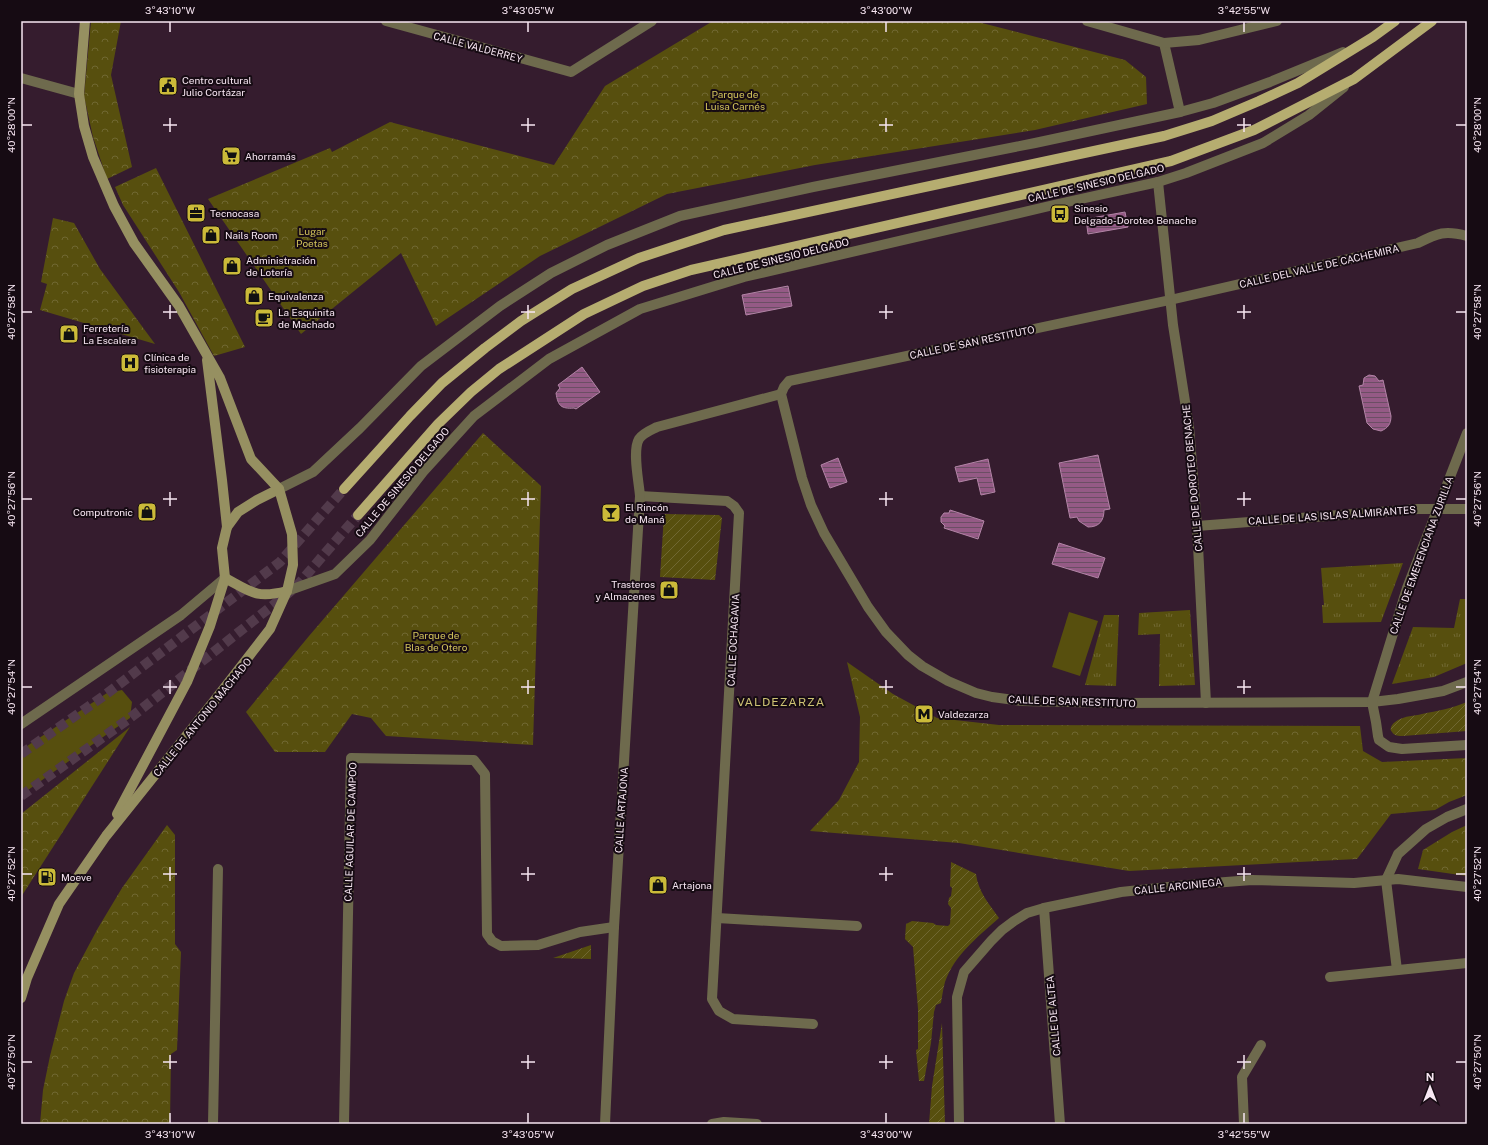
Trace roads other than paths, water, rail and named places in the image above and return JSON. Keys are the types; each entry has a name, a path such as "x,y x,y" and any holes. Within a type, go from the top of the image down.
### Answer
{"main road":[{"path":"344,490 410,416 442,383 485,348 521,321 572,289 639,258 724,230 1164,136 1212,121 1298,83 1362,44 1395,21"},
{"name":"CALLE DE SINESIO DELGADO","path":"358,515 438,424 482,383 511,361 584,314 642,286 691,270 1171,161 1254,130 1354,79 1432,21"}],"street":[{"name":"CALLE DE ANTONIO MACHADO","path":"21,998 27,978 59,904 106,836 255,650 270,629 287,591 293,565 292,534 278,489 251,459 220,378 179,306 134,243 114,206 93,156 84,126 79,94 85,21"},
{"name":"CALLE VALDERREY","path":"386,21 571,72 652,21"},
{"path":"1087,21 1164,42 1199,40 1277,21"},
{"path":"1164,42 1180,112"},
{"path":"278,489 313,472 360,428 421,366 500,306 551,273 607,245 680,216 813,187 1035,143 1180,112 1235,96 1362,44"},
{"path":"21,78 79,94"},
{"name":"CALLE DE SINESIO DELGADO","path":"287,591 335,574 370,540 423,472 474,416 549,359 640,309 744,277 1158,182 1186,173 1263,143 1309,115 1354,79"},
{"name":"CALLE DE DOROTEO BENACHE","path":"1158,182 1170,300 1189,427 1197,526 1206,703"},
{"name":"CALLE DEL VALLE DE CACHEMIRA","path":"1170,300 1418,243 1436,234 1452,232 1467,236"},
{"name":"CALLE DE SAN RESTITUTO","path":"1170,300 789,381 781,394 802,478 811,505 824,533 877,621 897,644 922,666 962,687 992,697 1008,699 1072,702 1372,702 1443,691 1467,682"},
{"name":"CALLE DE ANTONIO MACHADO","path":"106,836 187,682 210,626 225,578 222,548 227,527 207,356"},
{"path":"640,496 636,448 639,439 646,432 657,427 781,394"},
{"name":"CALLE DE EMERENCIANA ZURILLA","path":"1372,702 1407,588 1467,433"},
{"name":"CALLE DE ANTONIO MACHADO","path":"227,527 238,512 278,489"},
{"name":"CALLE OCHAGAVIA","path":"640,496 727,501 734,506 739,513 712,999 719,1011 733,1019 813,1024"},
{"name":"CALLE ARTAJONA","path":"605,1124 614,927 640,496"},
{"name":"CALLE DE LAS ISLAS ALMIRANTES","path":"1197,526 1438,508 1467,509"},
{"path":"21,724 181,615 225,578 255,594 271,595 287,591"},
{"path":"1372,702 1379,740 1389,747 1402,749 1467,745"},
{"name":"CALLE AGUILAR DE CAMPOO","path":"344,1124 351,758 474,760 485,774 487,934 492,941 501,946 538,946 580,932 614,927"},
{"path":"1397,970 1386,880 1398,854 1426,829 1467,809"},
{"path":"213,1124 218,869"},
{"name":"CALLE ARCINIEGA","path":"959,1124 957,997 964,972 975,958 1002,930 1027,913 1121,892 1252,880 1346,883 1398,879 1467,887"},
{"name":"CALLE DE ALTEA","path":"1044,908 1058,1079 1060,1124"},
{"path":"717,918 857,926"},
{"path":"1330,977 1467,963"},
{"path":"1244,1124 1242,1077 1260,1045"},
{"path":"712,1124 724,1122 757,1124"}],"tunnel":[{"path":"21,754 105,695 280,562 344,489"},
{"path":"21,796 130,718 296,587 358,515"}],"place":[{"name":"Centro cultural Julio Cortázar","path":"168,86"},
{"name":"Ahorramás","path":"231,156"},
{"name":"Tecnocasa","path":"196,213"},
{"name":"Sinesio Delgado-Doroteo Benache","path":"1060,214"},
{"name":"Nails Room","path":"211,235"},
{"name":"Administración de Lotería","path":"232,266"},
{"name":"Equivalenza","path":"254,296"},
{"name":"La Esquinita de Machado","path":"264,318"},
{"name":"Ferretería La Escalera","path":"69,334"},
{"name":"Clínica de fisioterapia","path":"130,363"},
{"name":"Computronic","path":"147,512"},
{"name":"El Rincón de Maná","path":"611,513"},
{"name":"Trasteros y Almacenes","path":"669,590"},
{"name":"Valdezarza","path":"924,714"},
{"name":"Moeve","path":"47,877"},
{"name":"Artajona","path":"658,885"}],"district":[{"name":"VALDEZARZA","path":"781,702"}],"park label":[{"name":"Parque de Luisa Carnés","path":"735,100"},
{"name":"Lugar Poetas","path":"312,236"},
{"name":"Parque de Blas de Otero","path":"436,640"}]}
